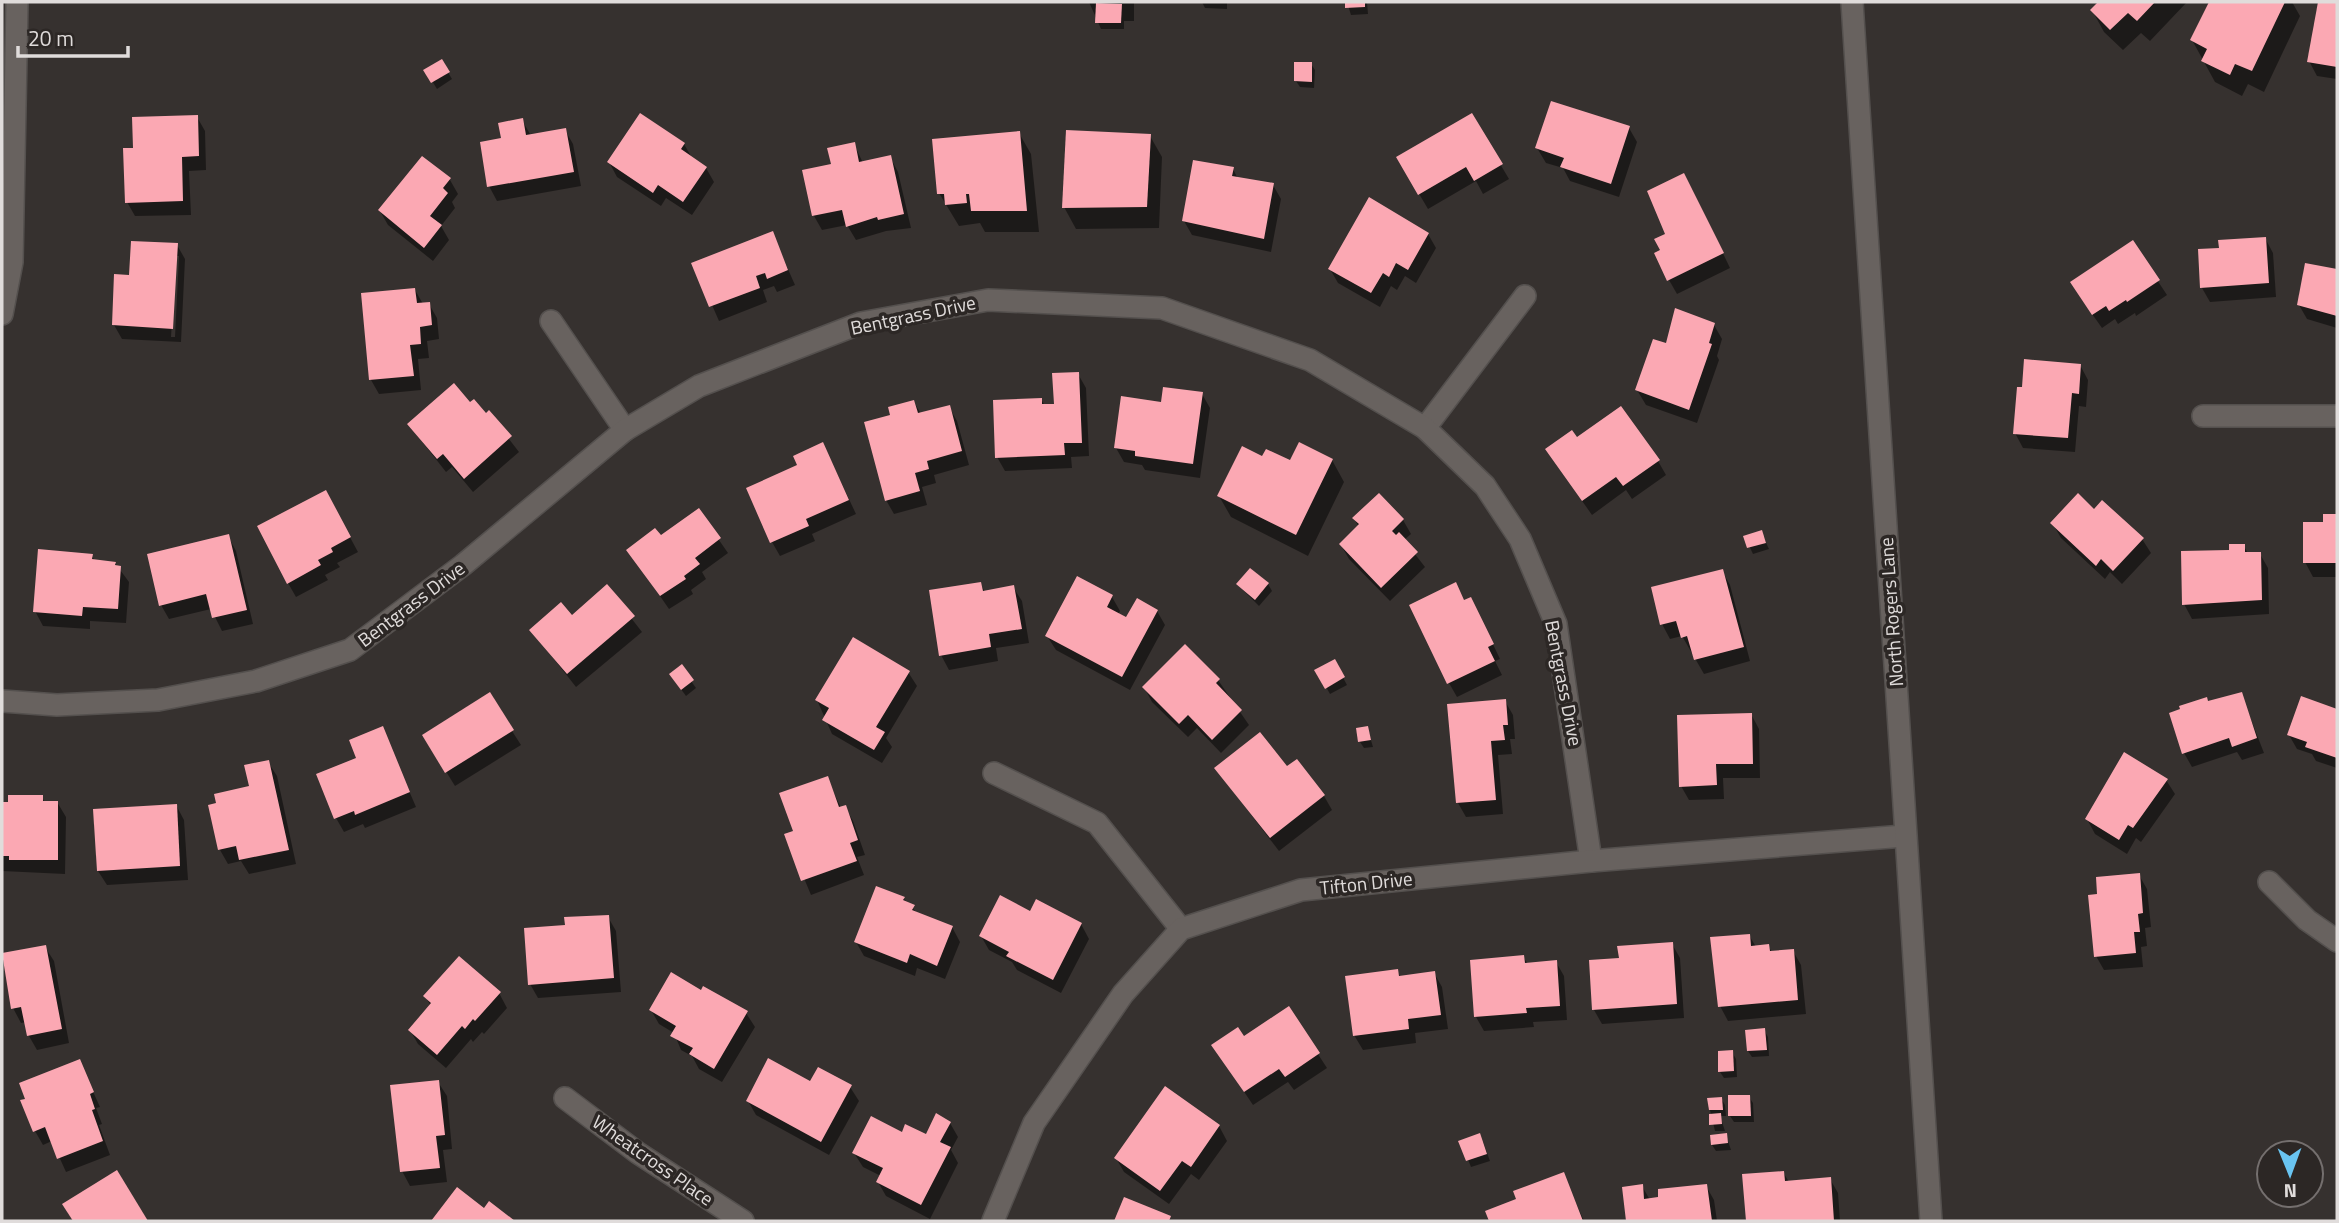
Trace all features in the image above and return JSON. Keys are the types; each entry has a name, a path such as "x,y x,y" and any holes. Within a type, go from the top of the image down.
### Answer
{"street":[{"path":"2,314 12,262 8,139 17,2"},
{"name":"North Rogers Lane","path":"1852,2 1931,1221"},
{"path":"1425,428 1525,296"},
{"name":"Bentgrass Drive","path":"2,701 57,705 158,701 256,681 350,650 463,565 625,430 699,386 861,323 988,300 1162,308 1310,360 1425,428 1485,486 1520,539 1556,624 1591,861"},
{"path":"551,321 625,430"},
{"path":"2203,416 2337,415"},
{"path":"993,1221 1034,1123 1123,994 1181,929 1097,822 994,773"},
{"name":"Tifton Drive","path":"1181,929 1301,890 1591,861 1904,836"},
{"path":"2269,881 2306,920 2337,941"},
{"name":"Wheatcross Place","path":"565,1098 638,1153 743,1221"}],"building":[{"path":"1345,2 1365,2 1365,7 1345,8"},
{"path":"2098,2 2155,2 2137,21 2128,13 2110,30 2090,10"},
{"path":"2209,2 2285,2 2252,71 2235,64 2230,75 2201,61 2207,49 2190,40"},
{"path":"2318,2 2337,2 2337,67 2307,62"},
{"path":"1096,3 1122,4 1121,23 1095,23"},
{"path":"442,59 450,72 431,83 423,70"},
{"path":"1294,62 1312,62 1312,82 1294,81"},
{"path":"1551,101 1630,126 1611,184 1560,167 1564,158 1535,148"},
{"path":"640,113 685,143 681,149 707,167 683,202 658,185 653,193 607,162"},
{"path":"1472,113 1503,164 1474,181 1466,167 1418,195 1396,157"},
{"path":"198,115 199,156 182,157 183,201 125,203 123,148 133,148 132,117"},
{"path":"523,118 526,135 566,128 574,172 487,187 480,142 501,138 498,123"},
{"path":"1066,130 1151,134 1147,207 1062,208"},
{"path":"1020,131 1027,211 971,211 969,194 966,194 967,203 945,205 944,194 937,194 932,139"},
{"path":"855,142 859,162 891,155 904,214 878,220 877,217 846,227 842,210 812,216 802,170 831,164 827,148"},
{"path":"422,156 451,178 443,188 448,193 430,216 442,225 424,248 378,210"},
{"path":"1193,160 1234,167 1232,176 1274,183 1264,239 1182,221"},
{"path":"1684,173 1724,253 1667,281 1654,253 1660,250 1654,239 1665,234 1647,191"},
{"path":"1369,197 1429,233 1408,270 1396,263 1389,277 1383,273 1371,293 1328,269"},
{"path":"773,231 788,270 767,279 765,273 756,276 760,288 709,307 691,263"},
{"path":"2266,237 2269,283 2200,288 2198,249 2219,248 2218,240"},
{"path":"2133,240 2160,280 2127,302 2126,300 2109,311 2106,306 2092,315 2070,282"},
{"path":"131,241 178,243 173,329 112,325 114,274 129,275"},
{"path":"2305,263 2337,269 2337,316 2297,305"},
{"path":"415,288 417,303 430,302 432,325 420,327 421,344 410,345 414,376 369,380 361,293"},
{"path":"1675,308 1715,323 1709,343 1712,344 1689,410 1635,390 1653,339 1666,343"},
{"path":"2024,359 2081,364 2079,394 2072,393 2068,438 2013,434 2017,387 2022,387"},
{"path":"1079,372 1082,443 1064,443 1065,455 995,458 993,400 1042,398 1042,404 1054,404 1052,373"},
{"path":"454,383 470,402 474,399 486,413 489,410 512,436 464,479 443,454 437,459 407,424"},
{"path":"1163,387 1203,392 1193,464 1135,456 1135,451 1114,448 1121,396 1161,402"},
{"path":"914,400 918,413 950,405 962,451 927,461 929,469 915,473 920,491 885,501 864,422 890,415 888,407"},
{"path":"1621,406 1660,460 1623,486 1616,477 1582,501 1545,449 1572,430 1577,437"},
{"path":"823,442 849,500 806,519 809,526 770,543 746,488 797,465 793,456"},
{"path":"1299,442 1333,459 1296,535 1217,496 1242,446 1262,456 1266,449 1290,460"},
{"path":"326,490 351,537 331,548 333,552 318,560 321,565 287,584 257,526"},
{"path":"1379,493 1404,519 1392,531 1396,535 1399,532 1418,552 1381,588 1339,544 1359,524 1352,518"},
{"path":"2078,493 2094,509 2102,500 2144,538 2113,571 2101,559 2096,566 2050,523"},
{"path":"699,508 721,538 695,558 700,564 684,576 686,579 660,596 626,550 655,528 661,535"},
{"path":"2323,514 2337,514 2337,563 2303,563 2303,522 2323,522"},
{"path":"1762,530 1766,543 1747,548 1743,536"},
{"path":"229,534 247,610 212,618 206,594 159,606 147,554"},
{"path":"2229,544 2245,544 2245,552 2261,552 2262,600 2182,605 2181,551 2229,550"},
{"path":"38,549 93,554 92,559 116,562 115,565 121,566 118,609 83,607 82,616 33,612"},
{"path":"1250,568 1269,583 1255,600 1236,584"},
{"path":"1723,569 1744,647 1694,660 1687,636 1681,638 1676,621 1660,625 1651,587"},
{"path":"1077,576 1113,595 1107,607 1126,617 1137,598 1158,610 1122,677 1045,636"},
{"path":"981,582 983,591 1014,585 1022,629 989,634 991,647 939,656 929,590"},
{"path":"1456,582 1464,600 1471,597 1494,644 1488,647 1495,661 1447,684 1409,605"},
{"path":"607,584 635,616 567,674 529,630 561,602 572,615"},
{"path":"853,637 910,671 876,727 885,732 874,750 822,720 829,708 815,700"},
{"path":"1185,644 1220,679 1216,683 1242,710 1212,740 1188,715 1179,724 1142,687"},
{"path":"1335,659 1345,677 1325,689 1314,670"},
{"path":"682,664 694,680 681,690 669,674"},
{"path":"490,692 514,730 445,773 422,735"},
{"path":"2242,692 2257,738 2232,747 2229,738 2182,754 2169,713 2180,709 2179,706 2207,697 2208,701"},
{"path":"2301,696 2337,709 2337,758 2305,747 2307,742 2287,735"},
{"path":"1506,699 1508,725 1503,725 1505,740 1491,741 1496,800 1456,803 1447,704"},
{"path":"1752,713 1753,764 1716,764 1717,785 1679,787 1677,715"},
{"path":"383,726 410,792 355,815 354,811 334,819 316,774 356,758 349,740"},
{"path":"1368,726 1371,740 1358,742 1356,728"},
{"path":"1260,732 1287,766 1297,759 1325,795 1270,838 1214,768"},
{"path":"2124,752 2168,779 2133,828 2128,825 2119,840 2085,819"},
{"path":"269,760 289,850 239,860 236,846 218,850 208,805 216,803 214,794 249,786 244,765"},
{"path":"828,776 839,807 846,805 858,840 850,843 857,861 801,881 784,834 793,831 779,793"},
{"path":"8,795 43,795 43,801 58,801 58,860 9,860 9,856 2,856 2,802 8,802"},
{"path":"177,804 180,866 97,871 93,809"},
{"path":"2140,873 2143,913 2138,914 2140,932 2134,932 2136,953 2094,957 2088,895 2097,894 2096,877"},
{"path":"876,886 905,897 903,900 915,905 912,910 953,926 937,966 910,954 907,963 854,942"},
{"path":"1000,895 1030,911 1036,899 1082,923 1053,980 1006,956 1009,952 979,936"},
{"path":"609,915 614,978 528,985 524,928 565,925 564,917"},
{"path":"1750,934 1751,946 1769,944 1770,951 1794,949 1798,1000 1718,1007 1710,937"},
{"path":"1673,942 1677,1004 1592,1010 1589,960 1619,958 1617,946"},
{"path":"46,945 62,1029 27,1036 21,1007 11,1009 2,953"},
{"path":"1524,955 1525,963 1557,960 1560,1006 1526,1008 1527,1013 1474,1017 1470,960"},
{"path":"459,956 501,992 475,1021 473,1019 465,1029 462,1026 437,1055 408,1030 431,1003 423,996"},
{"path":"1398,969 1399,976 1435,971 1441,1015 1408,1019 1409,1029 1353,1036 1345,976"},
{"path":"671,972 701,990 703,986 748,1011 714,1069 689,1054 693,1048 670,1036 676,1026 649,1010"},
{"path":"1289,1006 1320,1053 1285,1077 1279,1069 1244,1092 1211,1045 1238,1027 1244,1036"},
{"path":"1765,1028 1767,1050 1747,1051 1745,1030"},
{"path":"1733,1050 1734,1071 1718,1072 1718,1051"},
{"path":"768,1058 810,1081 818,1067 852,1085 821,1142 746,1101"},
{"path":"80,1059 94,1092 90,1094 95,1109 92,1110 103,1141 57,1159 45,1127 33,1132 20,1100 25,1099 19,1083"},
{"path":"439,1080 445,1135 436,1136 440,1168 400,1172 390,1085"},
{"path":"1165,1086 1220,1125 1191,1167 1182,1161 1160,1191 1114,1158"},
{"path":"1728,1095 1750,1095 1751,1116 1728,1116"},
{"path":"1722,1097 1723,1110 1709,1110 1707,1098"},
{"path":"936,1113 951,1122 940,1142 951,1147 921,1205 876,1182 883,1168 852,1153 871,1116 902,1132 905,1124 926,1134"},
{"path":"1721,1113 1722,1124 1709,1125 1709,1114"},
{"path":"1480,1133 1487,1154 1466,1161 1458,1141"},
{"path":"1727,1133 1728,1143 1711,1145 1710,1135"},
{"path":"117,1170 148,1221 73,1221 62,1204"},
{"path":"1784,1171 1785,1181 1831,1177 1834,1221 1746,1221 1742,1174"},
{"path":"1564,1172 1583,1221 1489,1221 1485,1211 1516,1199 1513,1191"},
{"path":"1643,1184 1644,1199 1658,1197 1658,1189 1707,1184 1712,1221 1626,1221 1622,1187"},
{"path":"457,1187 484,1208 489,1201 515,1221 431,1221"},
{"path":"1124,1197 1171,1216 1169,1221 1114,1221"}]}
